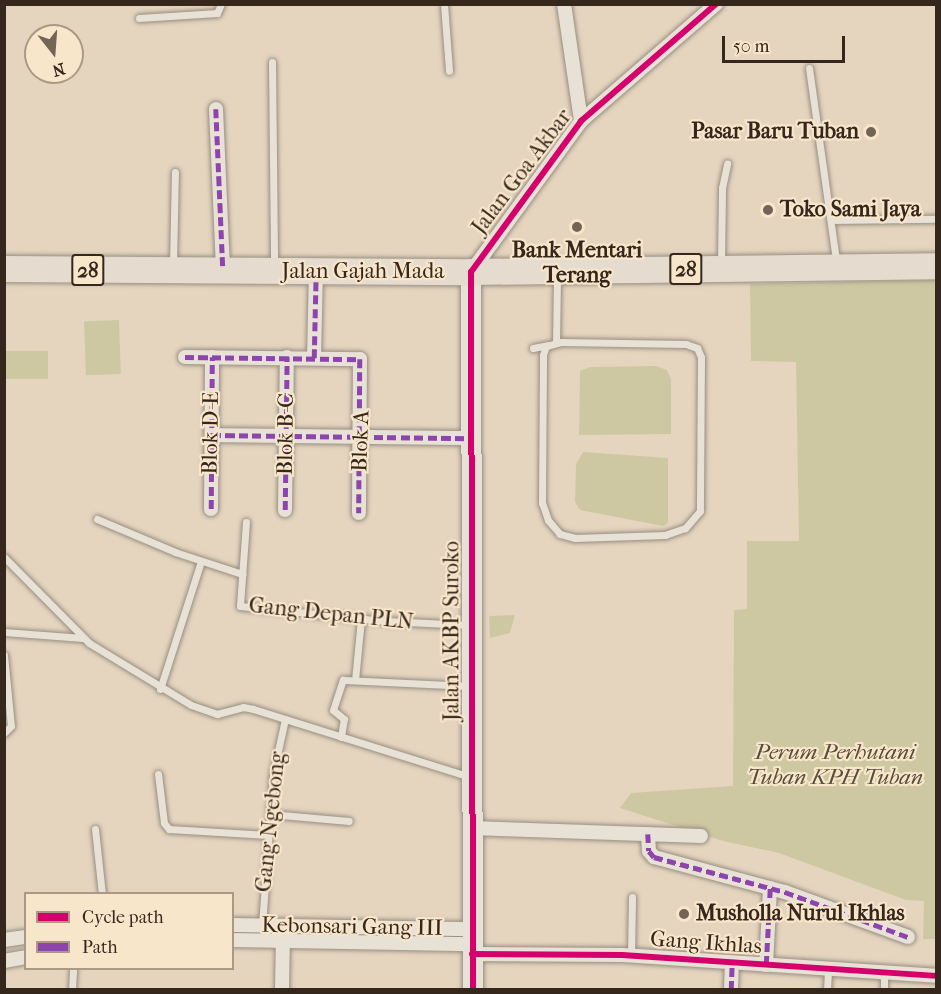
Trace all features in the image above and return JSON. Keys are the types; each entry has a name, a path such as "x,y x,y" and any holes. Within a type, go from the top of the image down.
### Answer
{"highway":[{"name":"Jalan Gajah Mada","path":"4,269 471,272 936,266"}],"street":[{"path":"564,4 581,121"},
{"name":"Jalan Goa Akbar","path":"471,272 581,121 716,4"},
{"path":"216,109 223,271"},
{"path":"185,357 314,358 316,271"},
{"name":"Jalan AKBP Suroko","path":"471,272 470,777 473,990"},
{"name":"Blok D-E","path":"210,509 212,357"},
{"name":"Blok B-C","path":"285,510 287,357"},
{"name":"Blok A","path":"314,358 357,358 363,369 359,513"},
{"path":"212,435 471,438"},
{"path":"471,828 701,836"},
{"path":"648,834 649,851 654,857 770,888 908,937"},
{"path":"766,965 770,888"},
{"name":"Kebonsari Gang III","path":"234,925 399,928 472,932"},
{"path":"282,990 283,925"},
{"path":"234,940 399,943 472,932"},
{"name":"Gang Ikhlas","path":"472,932 631,956 884,975 936,975"},
{"path":"4,940 24,937"},
{"path":"4,961 24,957"},
{"path":"731,990 732,963"}],"lane":[{"path":"139,18 217,13 221,4"},
{"path":"444,4 449,71"},
{"path":"272,62 274,271"},
{"path":"809,68 837,267"},
{"path":"720,269 722,188 728,164"},
{"path":"172,270 175,172"},
{"path":"832,220 936,219"},
{"path":"533,348 553,343 686,344 697,348 700,357 700,511 685,528 665,535 575,538 554,530 542,503 543,355 553,343 557,271"},
{"path":"97,519 201,561 242,574"},
{"name":"Gang Depan PLN","path":"246,522 240,606 361,619 471,625"},
{"path":"4,557 83,638 160,689 213,713 243,707 470,777"},
{"path":"160,689 201,561"},
{"path":"355,680 361,619"},
{"path":"4,632 83,638"},
{"path":"4,656 11,726 4,733"},
{"path":"341,736 345,720 333,710 341,682 355,680 471,686"},
{"name":"Gang Ngebong","path":"262,925 276,758 285,719"},
{"path":"158,774 165,823 169,829 268,835"},
{"path":"270,814 349,821"},
{"path":"95,829 102,892"},
{"path":"631,956 632,897"},
{"path":"399,928 399,943"},
{"path":"72,990 73,970"},
{"path":"827,990 828,971"},
{"path":"884,975 884,990"}],"green space":[{"name":"Perum Perhutani Tuban KPH Tuban","path":"936,280 936,939 923,939 924,901 906,900 779,853 723,841 620,808 631,793 733,786 734,610 747,609 747,541 799,541 796,362 751,361 750,284"},
{"path":"119,320 121,374 86,375 84,321"},
{"path":"5,351 48,351 48,379 5,379"},
{"path":"656,366 667,370 671,379 671,434 579,435 580,371 590,367"},
{"path":"583,452 668,458 668,523 663,526 580,510 575,502 576,464"},
{"path":"515,615 510,633 490,638 489,616"}],"marked path":[{"path":"216,109 223,271"},
{"path":"314,358 316,271"},
{"path":"185,357 360,359 359,513"},
{"path":"211,509 212,357"},
{"path":"285,510 287,357"},
{"path":"212,435 471,438"},
{"path":"648,834 649,851 654,857 785,892 908,937"},
{"path":"766,965 770,888"},
{"path":"731,990 732,963"}],"cycle path":[{"path":"473,990 471,272 581,121 716,4"},
{"path":"472,954 622,955 936,976"}],"place":[{"name":"Pasar Baru Tuban","path":"871,132"},
{"name":"Toko Sami Jaya","path":"768,210"},
{"name":"Bank Mentari Terang","path":"577,227"},
{"name":"Musholla Nurul Ikhlas","path":"684,914"}]}
